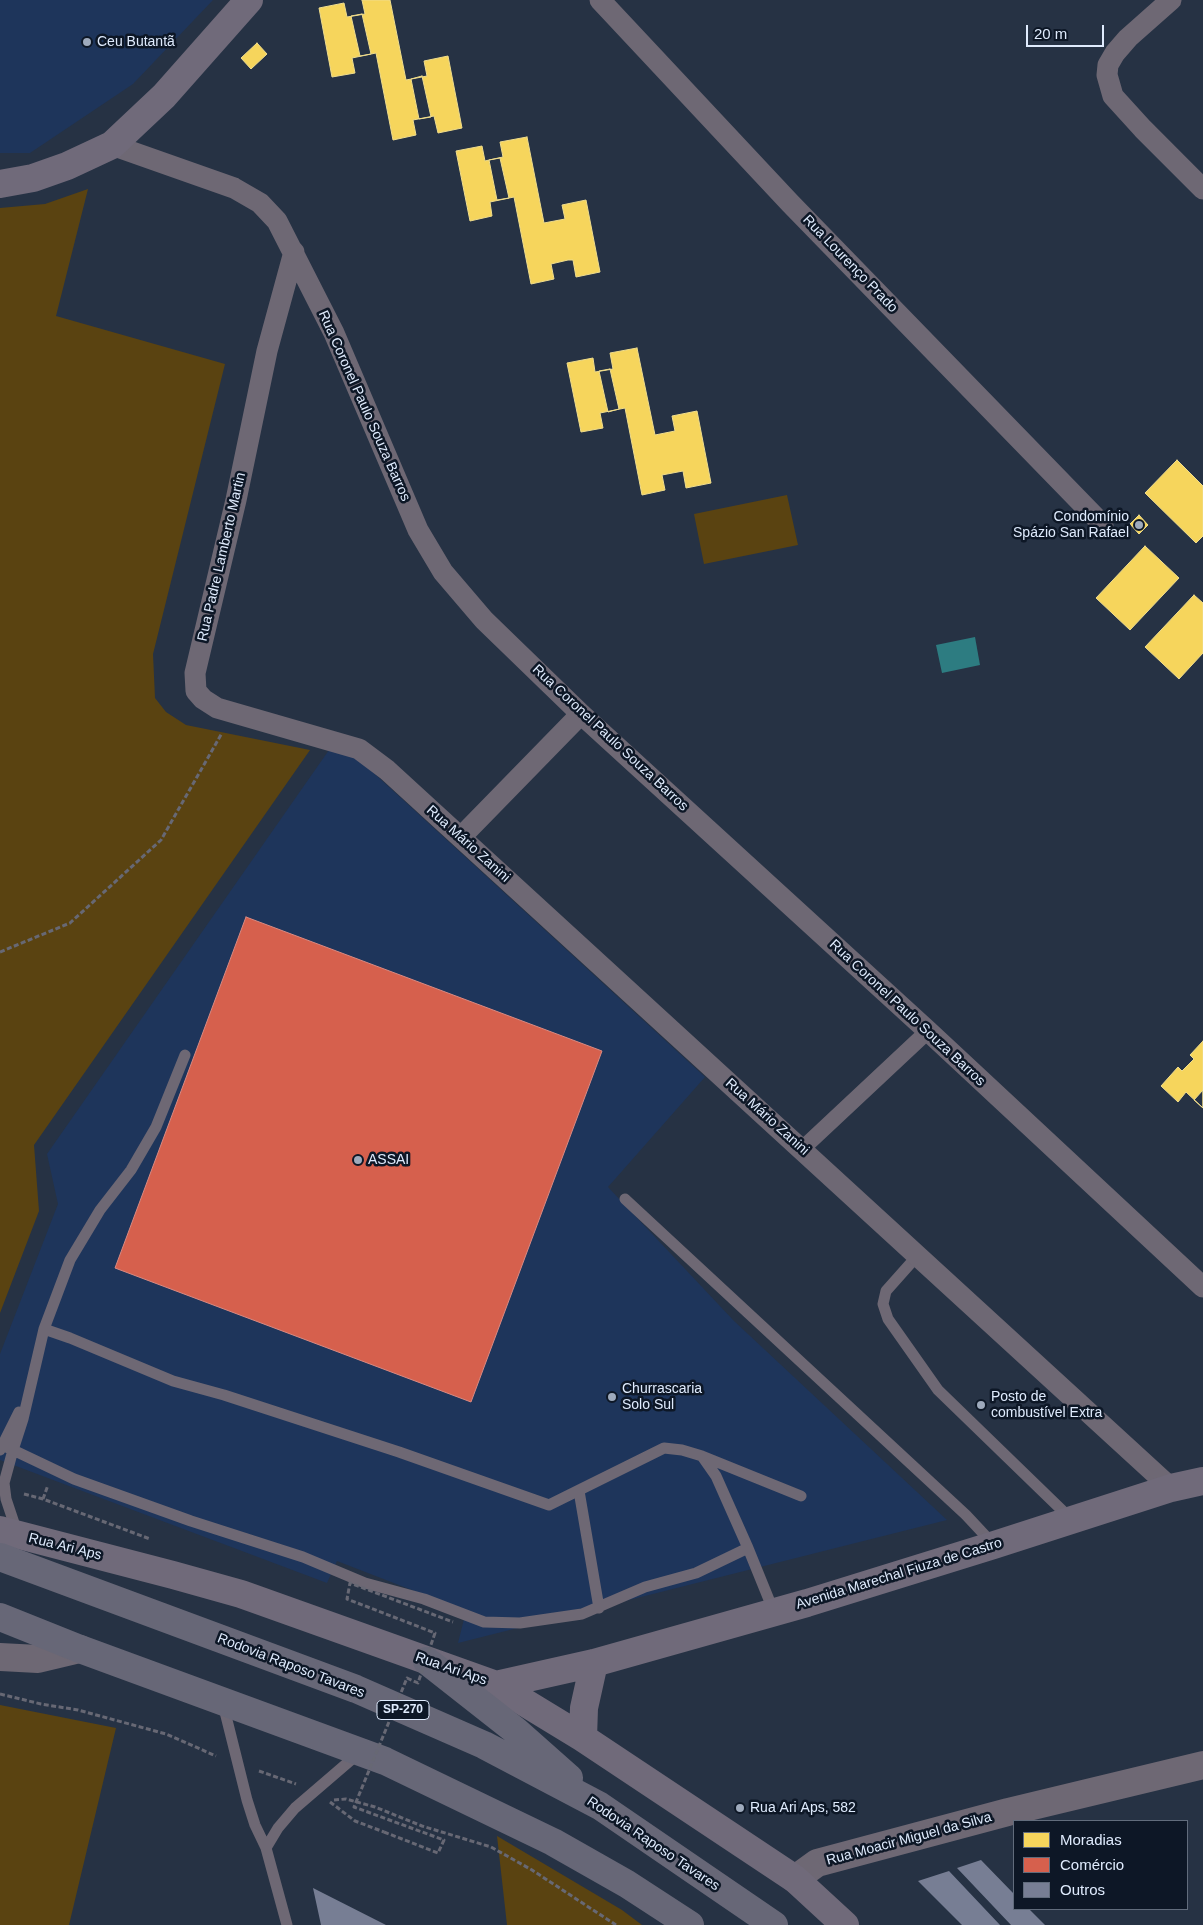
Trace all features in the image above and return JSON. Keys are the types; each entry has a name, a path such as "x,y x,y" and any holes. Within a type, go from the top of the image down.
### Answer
{"highway":[{"name":"Rodovia Raposo Tavares","path":"0,1557 356,1689 484,1746 600,1806 774,1925"},
{"path":"0,1617 222,1703 385,1761 553,1842 627,1884 690,1925"},
{"path":"426,1662 516,1731 600,1806"}],"main road":[{"path":"0,184 41,175 67,166 112,145 164,96 249,0"},
{"name":"Avenida Marechal Fiuza de Castro","path":"496,1685 594,1663 774,1612 994,1545 1170,1488 1203,1481"},
{"name":"Rua Ari Aps","path":"9,1533 241,1594 426,1662 496,1685 583,1738 795,1879 845,1925"},
{"path":"583,1738 584,1708 594,1663"}],"street":[{"name":"Rua Lourenço Prado","path":"600,0 790,203 1104,525"},
{"path":"1171,0 1114,53 1108,65 1107,75 1113,96 1203,189"},
{"name":"Rua Coronel Paulo Souza Barros","path":"112,145 240,192 260,204 277,221 334,333 418,530 443,572 484,620 582,714 928,1031 1203,1287"},
{"name":"Rua Padre Lamberto Martin","path":"294,252 267,351 236,500 195,673 196,691 203,699 217,708 359,749"},
{"path":"461,838 582,714"},
{"name":"Rua Mário Zanini","path":"359,749 387,770 1170,1488"},
{"path":"802,1149 928,1031"},
{"path":"0,1657 38,1659 80,1649"},
{"name":"Rua Moacir Miguel da Silva","path":"795,1879 817,1864 1008,1812 1203,1764"}],"lane":[{"path":"9,1533 9,1511 4,1488 5,1448 31,1383 44,1329 70,1260 100,1210 131,1170 156,1127 185,1055"},
{"path":"626,1199 952,1502 994,1545"},
{"path":"918,1255 886,1290 883,1304 888,1319 938,1390 1072,1520"},
{"path":"44,1329 174,1381 224,1395 460,1473 530,1500 549,1505 664,1448 682,1450 702,1456 801,1496"},
{"path":"5,1448 90,1485 191,1521 303,1557 365,1583 424,1600 484,1622 520,1623 582,1614 645,1587 696,1573 748,1548"},
{"path":"702,1456 716,1476 774,1612"},
{"path":"579,1491 598,1608"},
{"path":"222,1703 238,1764 256,1825 266,1848 287,1925"},
{"path":"266,1848 278,1828 295,1808 359,1753"}],"path":[{"path":"0,952 70,923 161,840 233,713"},
{"path":"450,1630 453,1622 350,1583 347,1599 435,1633 418,1683 407,1678 354,1806 444,1840 438,1853 355,1821 328,1800 346,1799 375,1807 422,1826 491,1847 532,1870 616,1925"},
{"path":"0,1694 41,1704 78,1710 166,1734 238,1764 298,1784 313,1792"}],"shaded area":[{"name":"Ceu Butantã","path":"0,0 213,0 133,84 30,153 0,153"},
{"path":"88,189 56,316 225,364 153,654 155,698 166,712 186,725 310,750 34,1145 39,1211 0,1313 0,208 45,204"},
{"path":"787,495 798,545 704,564 694,514"},
{"path":"975,637 980,665 942,673 936,645"},
{"path":"329,750 353,754 705,1077 608,1187 734,1321 947,1520 458,1643 466,1611 337,1561 327,1583 0,1460 0,1354 58,1204 47,1154"},
{"path":"0,1705 116,1728 69,1925 0,1925"},
{"path":"497,1836 622,1910 642,1925 507,1925"}],"building: Moradias":[{"path":"362,0 390,0 406,80 427,76 424,61 448,56 462,128 438,133 434,116 413,120 416,135 393,140 376,53 352,58 355,73 332,77 319,8 344,3 347,17 365,14"},
{"path":"362,14 371,54 360,56 351,16"},
{"path":"257,43 267,54 251,69 241,58"},
{"path":"422,76 431,117 419,119 411,79"},
{"path":"527,137 544,223 565,219 562,205 586,200 600,272 576,277 573,260 568,260 551,264 554,279 531,284 514,197 490,202 492,216 470,221 456,151 482,146 485,161 503,157 500,142"},
{"path":"500,158 509,198 497,200 489,160"},
{"path":"637,348 655,435 675,431 672,416 697,411 711,483 686,488 683,471 662,475 665,490 642,495 625,408 600,413 603,428 581,432 567,363 593,358 595,372 613,369 610,353"},
{"path":"610,369 619,409 608,412 599,371"},
{"path":"1177,460 1203,486 1203,536 1196,543 1145,493"},
{"name":"Condomínio Spázio San Rafael","path":"1139,515 1148,525 1139,534 1130,524"},
{"path":"1145,546 1179,578 1130,630 1096,598"},
{"path":"1194,595 1203,603 1203,653 1179,679 1145,647"},
{"path":"1203,1041 1203,1108 1186,1092 1178,1102 1161,1086 1178,1067 1182,1071 1194,1059 1190,1055"},
{"path":"1203,1090 1203,1108 1194,1100"}],"building: Comércio":[{"name":"ASSAI","path":"246,917 602,1051 471,1402 115,1268"}],"building: Outros":[{"path":"981,1860 1013,1893 1013,1910 1030,1910 1045,1925 1011,1925 957,1868"},
{"path":"949,1871 1000,1925 962,1925 918,1881"},
{"path":"313,1888 386,1925 321,1925"}],"place":[{"name":"Ceu Butantã","path":"87,42"},
{"name":"Condomínio Spázio San Rafael","path":"1139,525"},
{"name":"ASSAI","path":"358,1160"},
{"name":"Churrascaria Solo Sul","path":"612,1397"},
{"name":"Posto de combustível Extra","path":"981,1405"},
{"name":"Rua Ari Aps, 582","path":"740,1808"}]}
